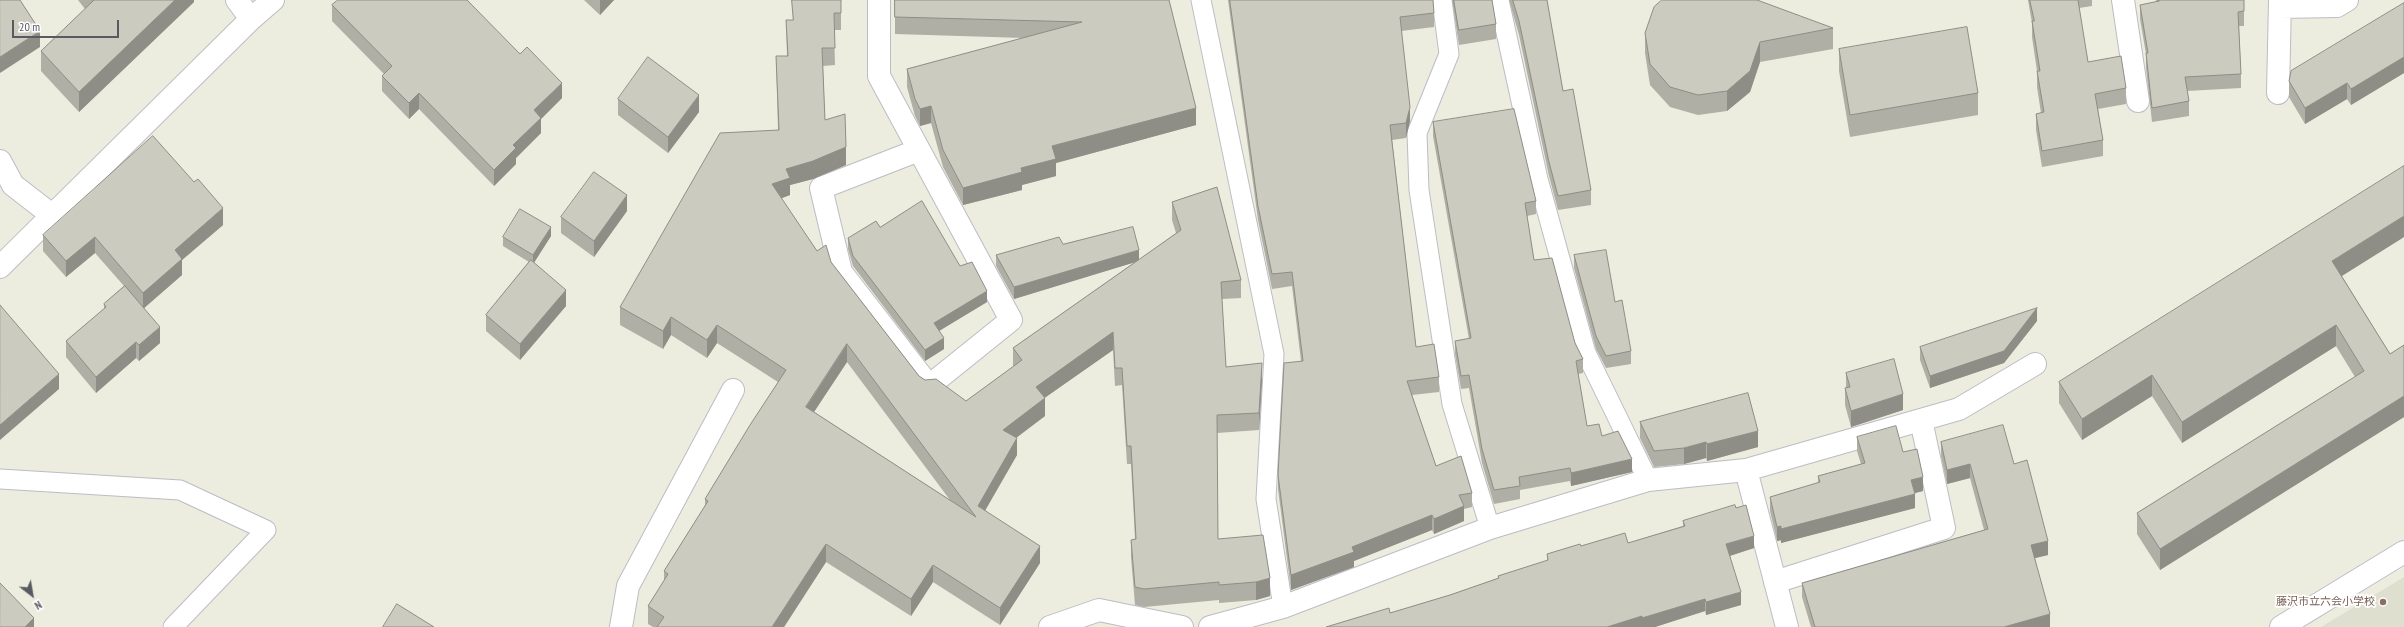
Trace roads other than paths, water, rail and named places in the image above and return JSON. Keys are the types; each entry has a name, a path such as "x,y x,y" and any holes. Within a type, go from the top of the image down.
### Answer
{"street":[{"path":"237,0 250,19"},
{"path":"0,267 250,19 273,0"},
{"path":"879,0 879,76 1011,320 929,386 841,272 821,188 919,150"},
{"path":"2123,0 2138,101"},
{"path":"2278,93 2280,4 2337,6 2347,0"},
{"path":"0,161 13,185 53,216"},
{"path":"1210,627 1283,607 1490,528 1648,480 1746,470 1959,409 2035,364"},
{"path":"621,627 628,586 733,390"},
{"path":"1776,582 1944,528 1921,420"},
{"path":"1746,470 1787,627"},
{"path":"2281,627 2404,552"},
{"path":"1050,627 1099,610 1182,627"}],"lane":[{"path":"1200,0 1274,354 1266,499 1283,607"},
{"path":"1442,0 1449,54 1417,133 1419,190 1452,404 1490,528"},
{"path":"1499,0 1538,179 1586,353 1648,480"},
{"path":"0,479 180,490 266,530 173,627"}],"place":[{"name":"藤沢市立六会小学校","path":"2383,602"}]}
